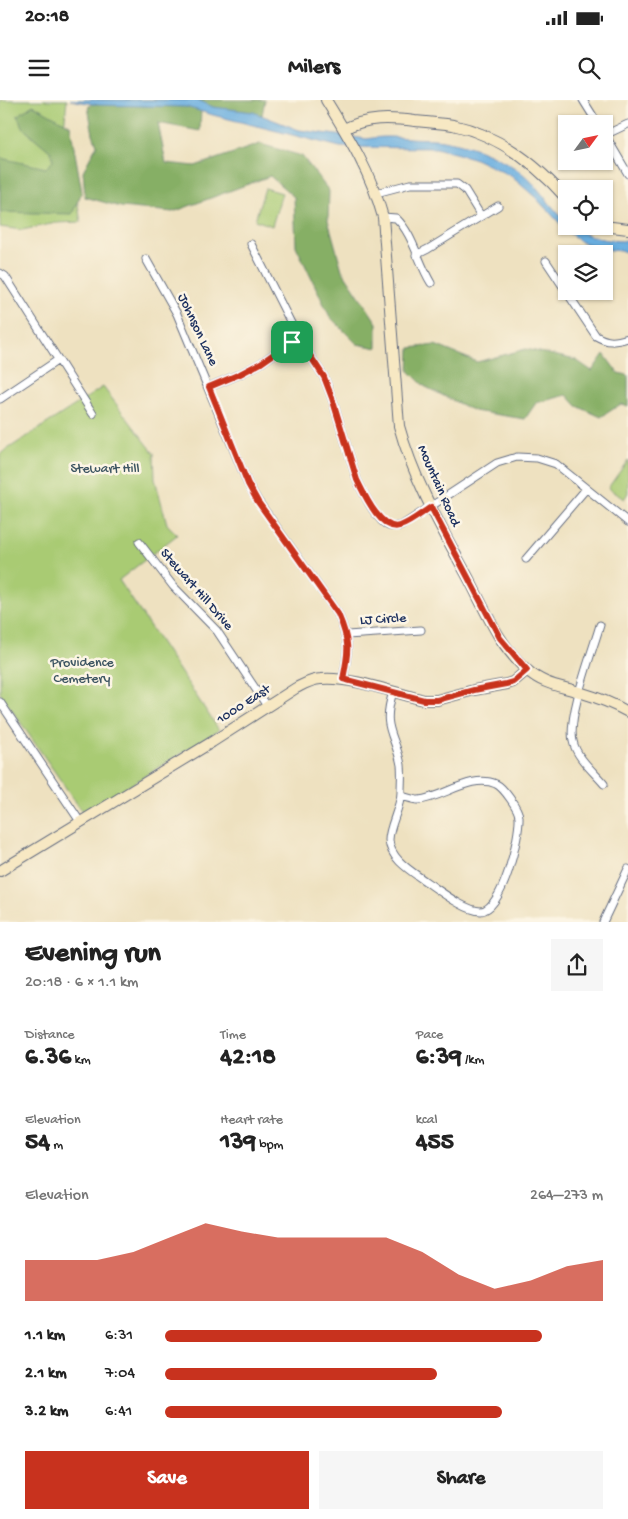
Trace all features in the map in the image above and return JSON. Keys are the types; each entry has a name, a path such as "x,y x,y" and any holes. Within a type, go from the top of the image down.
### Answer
{"street":[{"name":"Mountain Road","path":"326,100 362,160 376,193 382,217 399,426 407,456 431,507 500,638 527,670 547,683 612,703 628,712"},
{"path":"582,100 592,115"},
{"path":"344,129 358,122 375,118 451,125 473,131 517,153 547,176 558,189"},
{"path":"613,130 628,124"},
{"path":"613,149 628,174"},
{"path":"376,193 410,184 457,184 465,190 481,216"},
{"path":"416,255 428,250 498,206"},
{"path":"382,217 396,218 404,226 422,270 431,283"},
{"path":"613,227 628,229"},
{"path":"251,244 298,337 324,377 357,480 382,522 391,527 401,526 497,462 517,457 538,458 556,464 628,522"},
{"name":"Johnson Lane","path":"146,259 177,314 248,484 258,502 338,614 347,635 347,658 343,679"},
{"path":"546,261 596,336 606,342 616,342 628,338"},
{"path":"0,273 5,276 93,414"},
{"path":"209,387 240,374 298,337"},
{"path":"0,399 58,360"},
{"path":"526,559 586,489"},
{"name":"Stewart Hill Drive","path":"139,542 173,586 217,632 267,706"},
{"path":"600,625 580,692 572,728 573,741 578,754 604,784"},
{"name":"LJ Circle","path":"347,635 421,630"},
{"name":"1000 East","path":"0,871 81,823 307,682 320,678 343,679 424,700 437,700 513,682 527,670"},
{"path":"393,692 387,714 387,722 401,766 401,796 389,839 394,857 423,879 465,906 474,910 484,911 491,906 503,886 518,832 519,814 507,795 497,784 483,781 418,800 401,796"},
{"path":"0,702 81,823"},
{"path":"603,922 628,870"}],"green space":[{"path":"0,100 67,100 64,128 81,222 56,223 22,230 0,227"},
{"path":"97,100 265,100 262,115 201,108 200,131 158,123 166,163 195,166 260,144 302,156 329,191 328,220 342,270 377,323 377,348 357,344 330,317 296,246 294,197 270,176 173,212 121,207 85,197 83,171 97,145 88,107"},
{"path":"33,105 70,125 82,192 72,214 0,212 0,158 46,168 53,161 51,152 25,130 17,116"},
{"path":"265,188 282,193 272,226 255,220"},
{"path":"435,345 477,362 526,349 576,360 592,371 604,354 618,373 628,375 628,406 621,404 601,417 577,406 567,395 536,403 525,419 474,411 424,386 409,371 410,348"},
{"name":"Providence Cemetery","path":"103,387 154,453 155,479 167,524 177,535 119,580 219,730 84,814 0,693 0,454"},
{"path":"628,460 628,493 624,499 608,488"}],"water":[{"path":"70,100 198,100 213,107 253,112 299,130 367,139 398,137 439,139 458,143 487,153 506,162 522,173 534,184 558,213 558,221 535,197 511,176 473,158 436,148 340,147 186,107 99,105"},
{"path":"572,235 588,235 628,241 628,252 613,250 613,245 591,245 581,242"}],"route":[{"path":"298,337 324,377 357,480 382,522 391,527 401,526 431,507 500,638 527,670 513,682 437,700 424,700 343,679 347,658 347,635 338,614 258,502 248,484 209,387 261,363 292,342 298,337"}],"park label":[{"name":"Stewart Hill","path":"105,469"}]}
